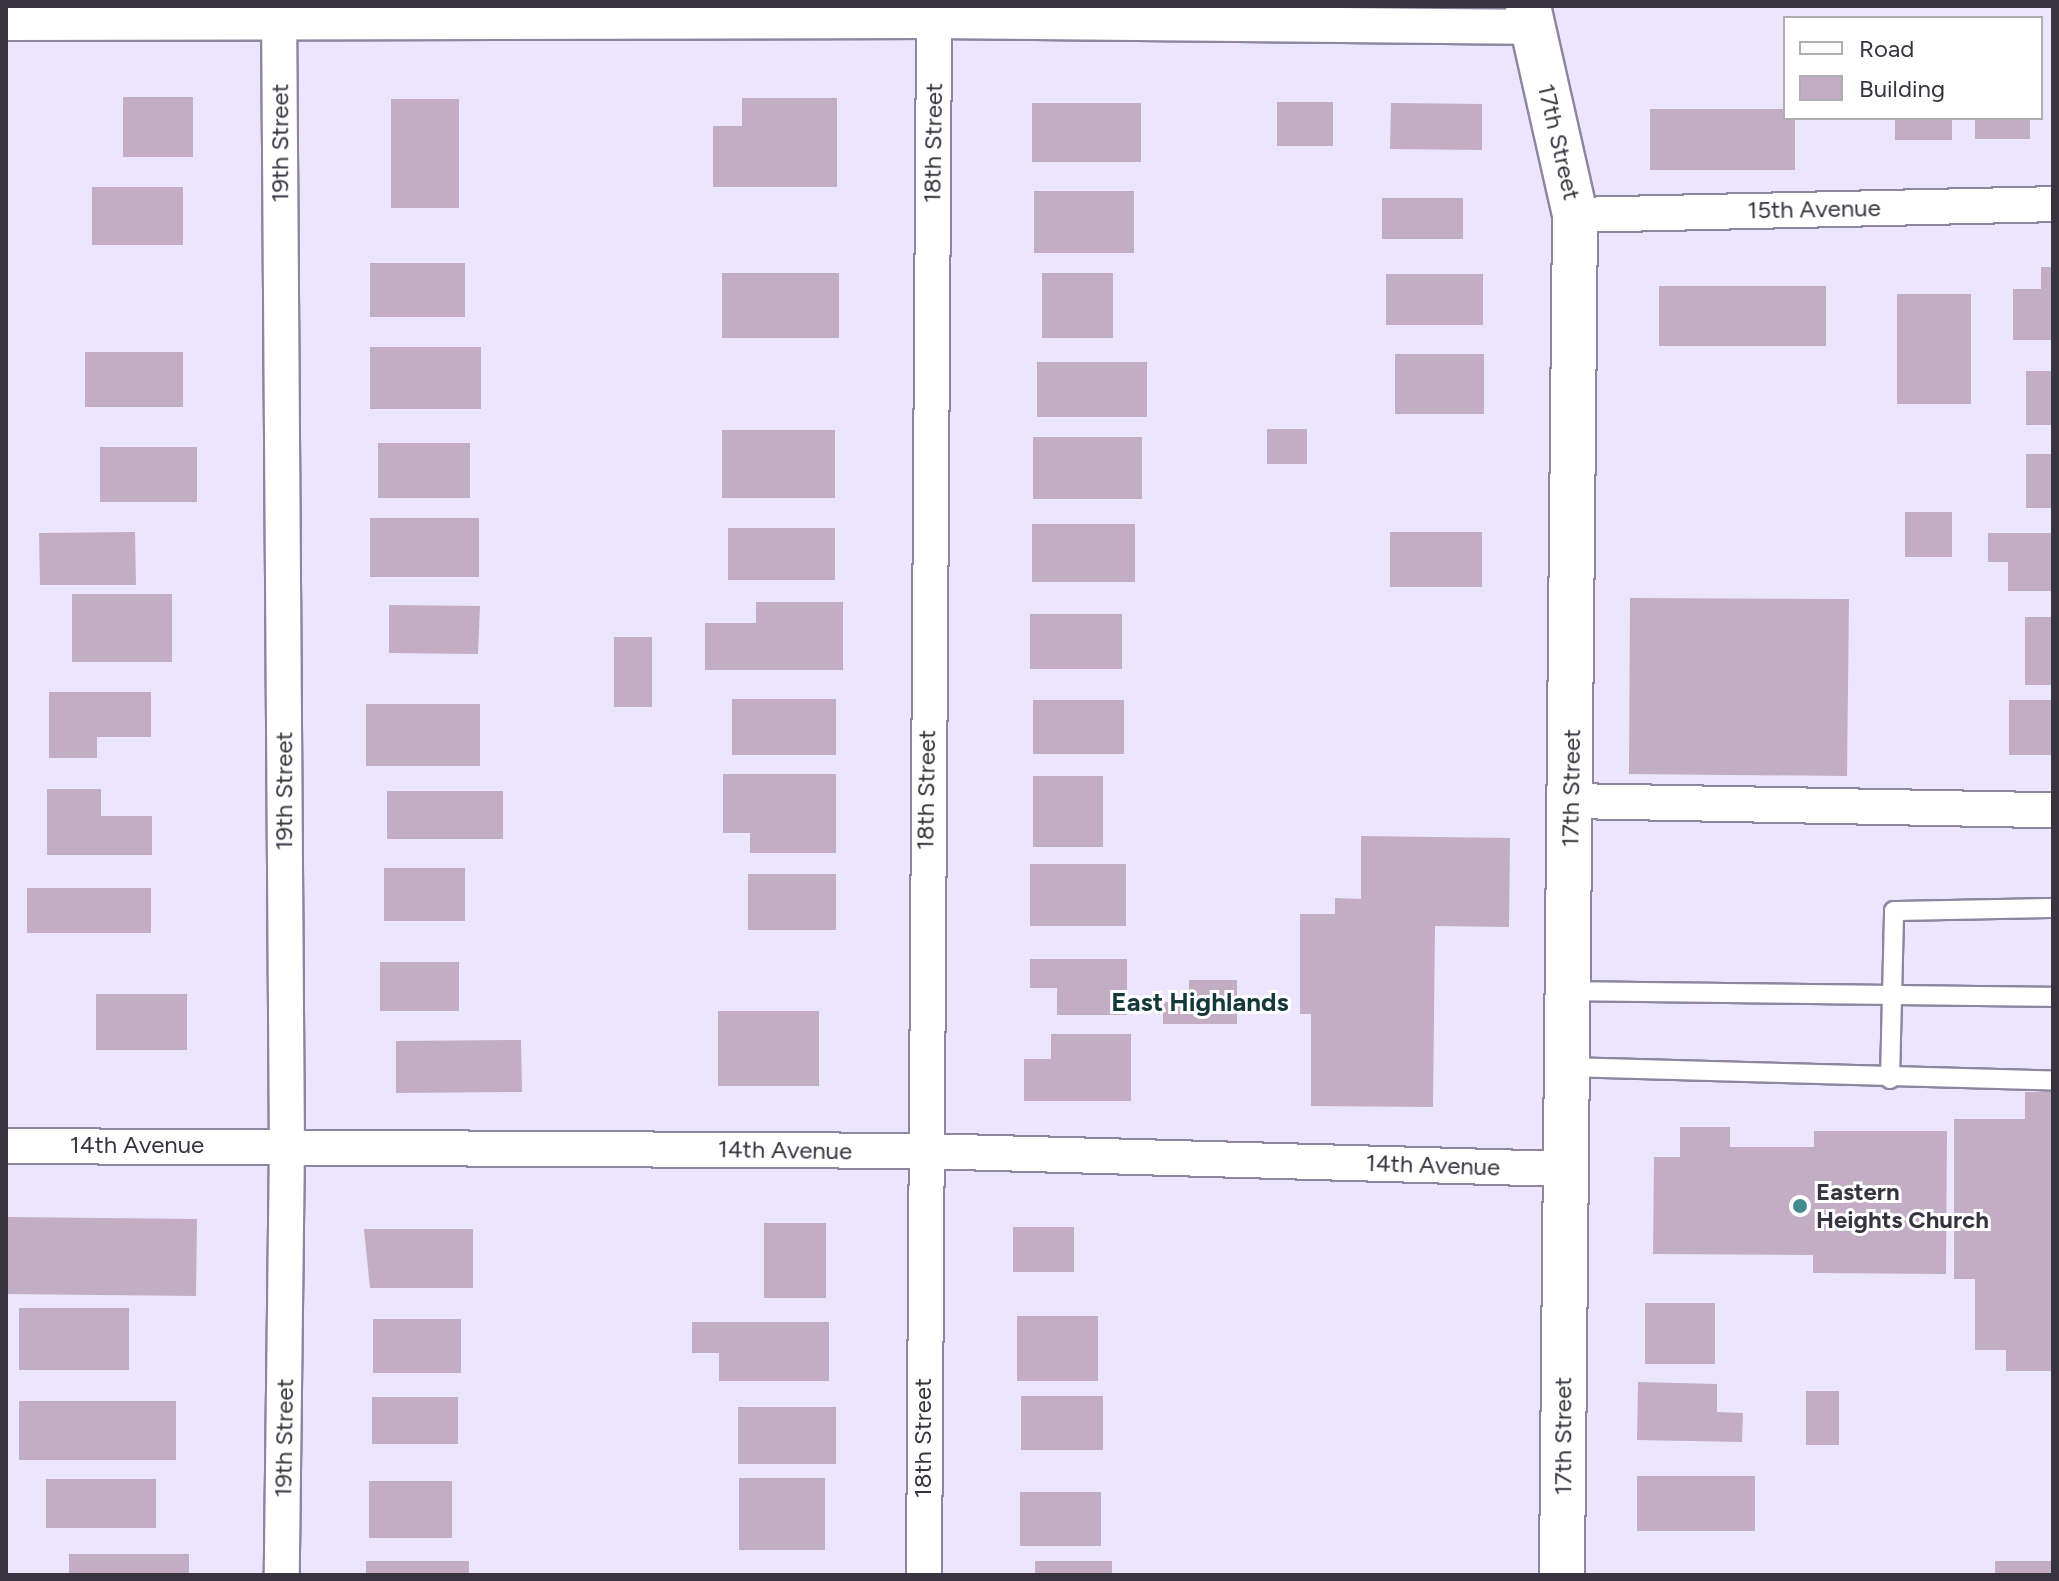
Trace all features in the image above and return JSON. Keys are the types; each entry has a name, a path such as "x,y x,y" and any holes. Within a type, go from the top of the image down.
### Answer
{"street":[{"path":"6,23 279,16 934,13 1531,16"},
{"name":"18th Street","path":"924,1575 923,1151 934,13"},
{"name":"19th Street","path":"279,16 287,1144 282,1575"},
{"name":"17th Street","path":"1531,16 1575,215 1562,1575"},
{"name":"15th Avenue","path":"1575,215 2053,204"},
{"path":"1571,801 2053,810"},
{"name":"14th Avenue","path":"6,1146 287,1144 923,1151 1564,1169"}],"lane":[{"path":"1890,1079 1894,911 2053,908"},
{"path":"1568,991 2053,997"},
{"path":"1566,1067 1890,1079 2053,1081"}],"building":[{"path":"123,97 193,97 193,157 123,157"},
{"path":"742,98 837,98 837,187 713,187 713,126 742,126"},
{"path":"391,99 459,99 459,208 391,208"},
{"path":"1277,102 1333,102 1333,146 1277,146"},
{"path":"1032,103 1141,103 1141,162 1032,162"},
{"path":"1391,103 1482,104 1482,150 1390,149"},
{"path":"1650,109 1783,109 1783,120 1795,120 1795,170 1650,170"},
{"path":"1895,120 1952,120 1952,140 1895,140"},
{"path":"1975,120 2030,120 2030,139 1975,139"},
{"path":"92,187 183,187 183,245 92,245"},
{"path":"1034,191 1134,191 1134,253 1034,253"},
{"path":"1382,198 1463,198 1463,239 1382,239"},
{"path":"370,263 465,263 465,317 370,317"},
{"path":"2041,267 2053,267 2053,340 2013,340 2013,289 2041,289"},
{"path":"722,273 839,273 839,338 722,338"},
{"path":"1042,273 1113,273 1113,338 1042,338"},
{"path":"1386,274 1483,274 1483,325 1386,325"},
{"path":"1659,286 1826,286 1826,346 1659,346"},
{"path":"1897,294 1971,294 1971,404 1897,404"},
{"path":"370,347 481,347 481,409 370,409"},
{"path":"85,352 183,352 183,407 85,407"},
{"path":"1395,354 1484,354 1484,414 1395,414"},
{"path":"1037,362 1147,362 1147,417 1037,417"},
{"path":"2026,371 2053,371 2053,425 2026,425"},
{"path":"1267,429 1307,429 1307,464 1267,464"},
{"path":"722,430 835,430 835,498 722,498"},
{"path":"1033,437 1142,437 1142,499 1033,499"},
{"path":"378,443 470,443 470,498 378,498"},
{"path":"100,447 197,447 197,502 100,502"},
{"path":"2026,454 2053,454 2053,508 2026,508"},
{"path":"1905,512 1952,512 1952,557 1905,557"},
{"path":"370,518 479,518 479,577 370,577"},
{"path":"1032,524 1135,524 1135,582 1032,582"},
{"path":"728,528 835,528 835,580 728,580"},
{"path":"135,532 136,585 40,585 39,533"},
{"path":"1390,532 1482,532 1482,587 1390,587"},
{"path":"1988,533 2053,533 2053,591 2008,591 2008,562 1988,562"},
{"path":"72,594 172,594 172,662 72,662"},
{"path":"1630,598 1849,599 1847,776 1629,774"},
{"path":"756,602 843,602 843,670 705,670 705,623 756,623"},
{"path":"389,605 480,606 478,654 389,653"},
{"path":"1030,614 1122,614 1122,669 1030,669"},
{"path":"2025,617 2053,617 2053,685 2025,685"},
{"path":"614,637 652,637 652,707 614,707"},
{"path":"49,692 151,692 151,737 97,737 97,758 49,758"},
{"path":"732,699 836,699 836,755 732,755"},
{"path":"1033,700 1124,700 1124,754 1033,754"},
{"path":"2009,700 2053,700 2053,755 2009,755"},
{"path":"366,704 480,704 480,766 366,766"},
{"path":"723,774 836,774 836,853 750,853 750,833 723,833"},
{"path":"1033,776 1103,776 1103,847 1033,847"},
{"path":"47,789 101,789 101,816 152,816 152,855 47,855"},
{"path":"387,791 503,791 503,839 387,839"},
{"path":"1361,836 1510,838 1509,927 1435,926 1433,1107 1311,1106 1311,1014 1300,1014 1300,914 1335,914 1335,898 1361,899"},
{"path":"1030,864 1126,864 1126,926 1030,926"},
{"path":"384,868 465,868 465,921 384,921"},
{"path":"748,874 836,874 836,930 748,930"},
{"path":"27,888 151,888 151,933 27,933"},
{"path":"1030,959 1127,959 1127,1015 1057,1015 1057,988 1030,988"},
{"path":"380,962 459,962 459,1011 380,1011"},
{"path":"1189,980 1237,980 1237,1024 1163,1024 1163,1002 1189,1002"},
{"path":"96,994 187,994 187,1050 96,1050"},
{"path":"718,1011 819,1011 819,1086 718,1086"},
{"path":"1051,1034 1131,1034 1131,1101 1024,1101 1024,1059 1051,1059"},
{"path":"521,1040 522,1092 396,1093 396,1041"},
{"path":"2025,1092 2053,1092 2053,1371 2006,1371 2006,1350 1975,1350 1975,1279 1954,1279 1954,1119 2025,1119"},
{"name":"Eastern Heights Church","path":"1680,1127 1730,1127 1730,1147 1814,1147 1814,1131 1947,1131 1946,1274 1813,1273 1813,1255 1653,1254 1654,1157 1680,1157"},
{"path":"6,1217 197,1219 196,1296 6,1294"},
{"path":"764,1223 826,1223 826,1298 764,1298"},
{"path":"1013,1227 1074,1227 1074,1272 1013,1272"},
{"path":"364,1229 473,1229 473,1288 370,1288"},
{"path":"1645,1303 1715,1303 1715,1364 1645,1364"},
{"path":"19,1308 129,1308 129,1370 19,1370"},
{"path":"1017,1316 1098,1316 1098,1381 1017,1381"},
{"path":"373,1319 461,1319 461,1373 373,1373"},
{"path":"692,1322 829,1322 829,1381 719,1381 719,1353 692,1353"},
{"path":"1638,1382 1717,1384 1717,1412 1743,1413 1742,1442 1637,1440"},
{"path":"1806,1391 1839,1391 1839,1445 1806,1445"},
{"path":"1021,1396 1103,1396 1103,1450 1021,1450"},
{"path":"372,1397 458,1397 458,1444 372,1444"},
{"path":"19,1401 176,1401 176,1460 19,1460"},
{"path":"738,1407 836,1407 836,1464 738,1464"},
{"path":"1637,1476 1755,1476 1755,1531 1637,1531"},
{"path":"739,1478 825,1478 825,1550 739,1550"},
{"path":"46,1479 156,1479 156,1528 46,1528"},
{"path":"369,1481 452,1481 452,1538 369,1538"},
{"path":"1020,1492 1101,1492 1101,1546 1020,1546"},
{"path":"69,1554 189,1554 189,1575 69,1575"},
{"path":"366,1561 469,1561 469,1575 366,1575"},
{"path":"1035,1561 1112,1561 1112,1575 1035,1575"},
{"path":"1995,1561 2053,1561 2053,1575 1995,1575"}],"place":[{"name":"Eastern Heights Church","path":"1800,1206"}],"district":[{"name":"East Highlands","path":"1200,1003"}]}
